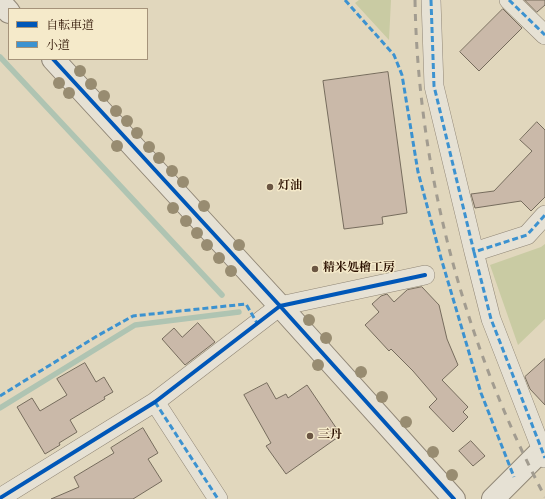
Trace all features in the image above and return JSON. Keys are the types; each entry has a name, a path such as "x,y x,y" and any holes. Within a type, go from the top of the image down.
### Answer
{"street":[{"path":"431,0 434,86 474,252 491,319 544,452 493,499"},
{"path":"510,0 545,34"},
{"path":"0,2 8,11"},
{"path":"54,60 280,306 454,499"},
{"path":"474,252 527,235 545,215"},
{"path":"0,498 155,402 280,306 425,275"},
{"path":"155,402 218,499"}],"green space":[{"path":"359,0 391,0 389,40 355,3"},
{"path":"545,244 545,319 518,345 490,265 541,247"}],"building":[{"path":"525,0 545,0 545,5 537,12"},
{"path":"503,9 522,28 479,71 460,52"},
{"path":"388,72 407,213 382,217 383,224 344,229 323,81"},
{"path":"537,122 545,130 545,197 531,211 521,201 475,208 471,194 494,191 532,151 520,140"},
{"path":"422,287 439,305 447,339 458,365 442,380 468,407 463,412 468,417 453,432 429,407 437,399 413,371 391,349 389,351 365,325 379,312 372,304 381,296 387,294 394,302 407,290"},
{"path":"198,323 215,342 185,365 162,339 174,328 182,337"},
{"path":"545,359 545,405 530,389 525,377"},
{"path":"85,363 96,382 104,377 113,392 104,397 105,399 70,420 77,432 45,454 17,407 32,398 40,411 67,395 57,379"},
{"path":"267,383 276,399 286,394 288,398 307,385 341,435 286,474 266,446 271,443 244,395"},
{"path":"143,428 158,453 148,459 162,481 133,499 51,499 79,487 74,477 114,453 111,448"},
{"path":"471,441 485,456 473,466 459,451"}],"waterway":[{"path":"0,57 222,295"},
{"path":"0,408 135,325 239,312"}],"railway":[{"path":"415,0 418,65 425,129 436,193 451,256 470,319 491,380 545,497"}],"marked path":[{"path":"345,0 394,55 402,75 418,172 441,258 481,393 514,477"},
{"path":"431,0 434,86 474,252 527,235 545,215"},
{"path":"509,0 545,35"},
{"path":"474,252 491,319 545,458"},
{"path":"0,396 97,336 133,316 246,304 257,323"},
{"path":"155,402 218,499"}],"cycle path":[{"path":"54,60 280,306 454,499"},
{"path":"0,498 155,402 280,306 425,275"}],"place":[{"name":"灯油","path":"270,187"},
{"name":"精米処檜工房","path":"315,269"},
{"name":"三丹","path":"310,436"}]}
